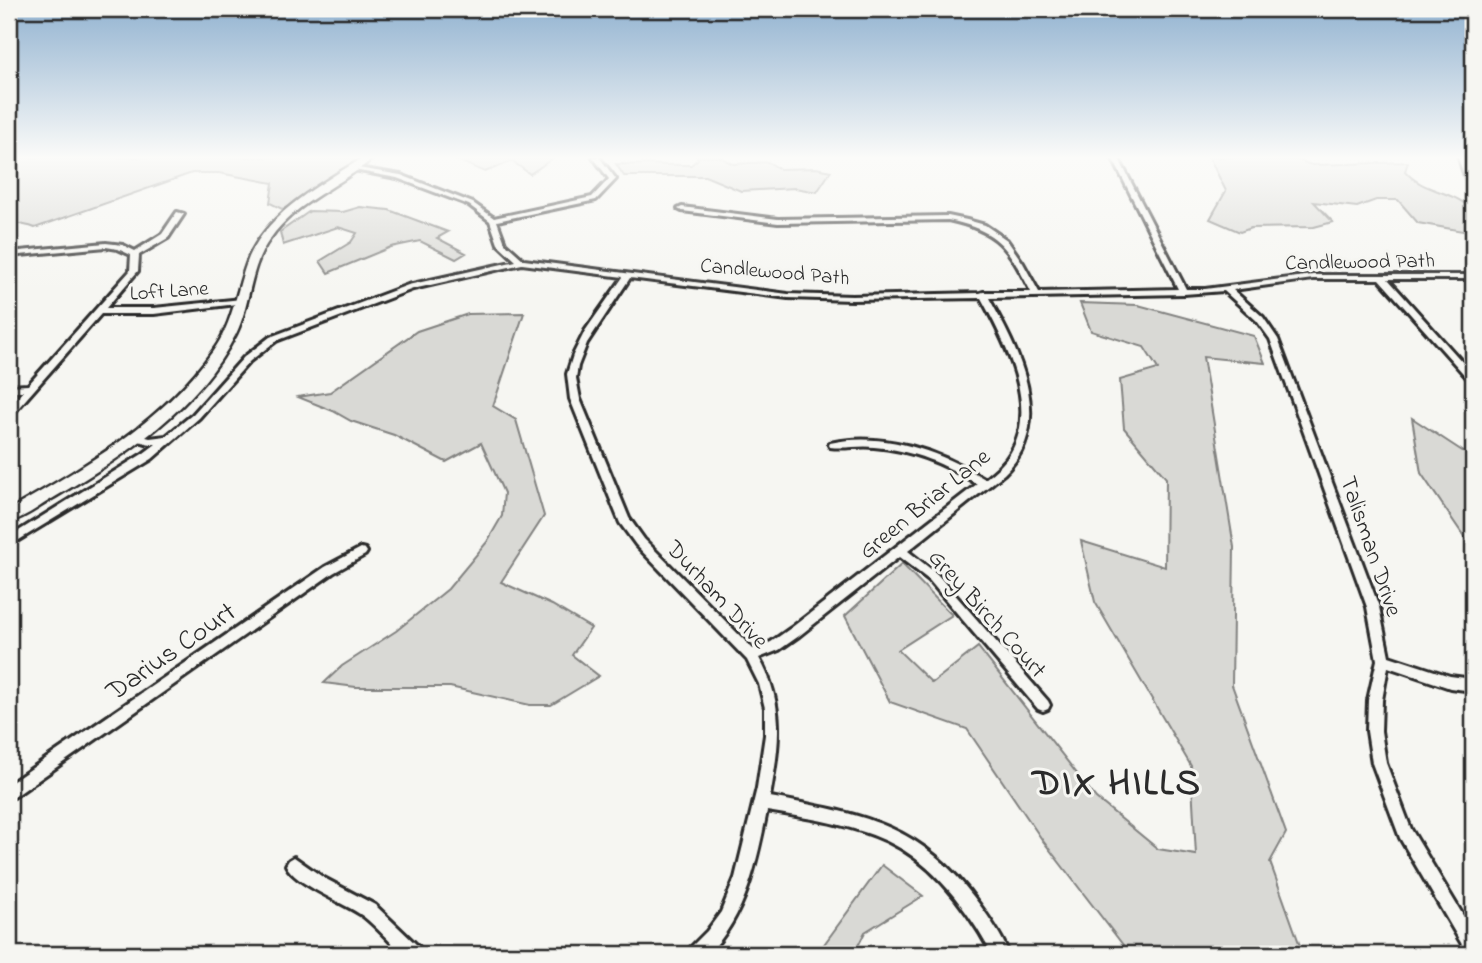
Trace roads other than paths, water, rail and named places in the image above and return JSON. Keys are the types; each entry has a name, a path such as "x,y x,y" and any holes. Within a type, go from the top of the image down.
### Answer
{"main road":[{"path":"9,517 135,438 189,390 233,329 255,257 276,225 308,202"}],"street":[{"path":"466,202 493,219 502,244 522,262"},
{"path":"493,219 579,202"},
{"path":"1138,202 1184,292"},
{"path":"682,209 778,221 940,218 966,220 998,233 1010,246 1036,292"},
{"path":"135,254 165,236 180,214"},
{"path":"9,254 98,245 120,247 135,254"},
{"path":"9,413 135,271 135,254"},
{"name":"Candlewood Path","path":"9,542 125,472 170,439 219,393 247,359 273,339 411,287 522,262 788,296 852,298 1036,292 1184,292 1313,277 1473,277"},
{"name":"Durham Drive","path":"628,275 588,336 573,366 571,382 575,399 624,520 640,542 751,656 762,673 772,715 771,742 743,883 728,917 696,954"},
{"path":"1382,278 1473,379"},
{"name":"Talisman Drive","path":"1226,289 1260,320 1274,339 1373,607 1383,660 1375,700 1374,731 1379,762 1405,834 1473,947"},
{"name":"Green Briar Lane","path":"751,656 775,646 795,632 985,484 1013,458 1023,438 1026,396 1016,357 983,293"},
{"name":"Loft Lane","path":"98,311 154,311 242,301"},
{"path":"9,388 31,388"},
{"path":"135,438 150,441 170,439"},
{"path":"834,445 856,440 940,457 985,484"},
{"name":"Grey Birch Court","path":"900,551 933,577 1043,705"},
{"name":"Darius Court","path":"9,792 329,569 361,552"},
{"path":"1383,660 1450,682 1473,685"},
{"path":"760,802 863,825 897,837 930,862 961,893 988,928 1001,954"},
{"path":"294,865 319,883 369,911 414,954"}],"district":[{"name":"DIX HILLS","path":"1117,781"}]}
